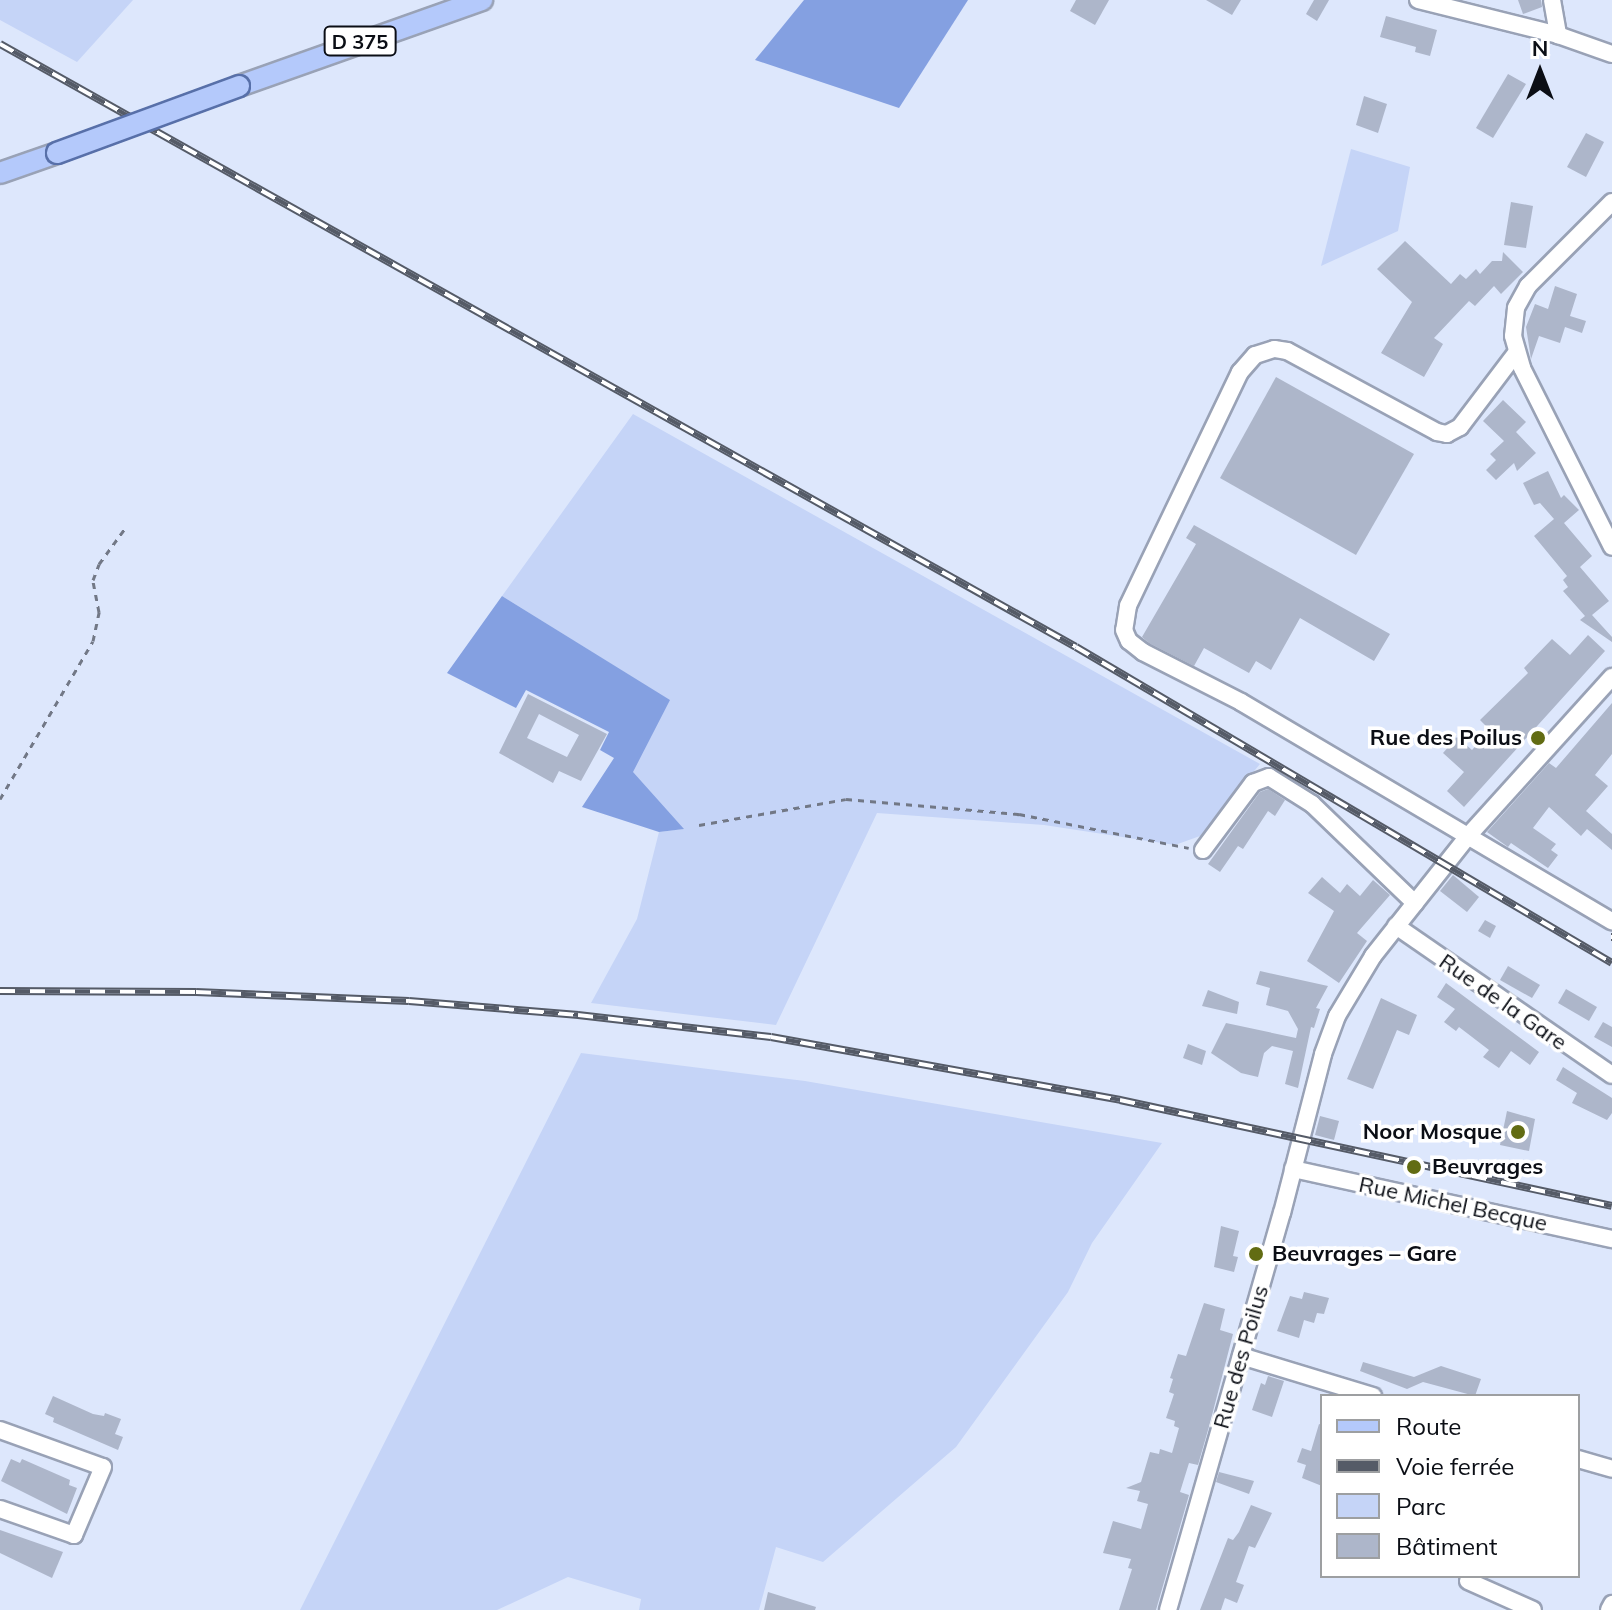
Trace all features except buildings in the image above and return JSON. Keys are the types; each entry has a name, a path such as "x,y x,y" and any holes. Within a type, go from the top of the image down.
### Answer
{"main road":[{"name":"D 375","path":"0,173 482,0"}],"street":[{"path":"1418,0 1558,35 1612,54"},
{"path":"1552,0 1558,35"},
{"path":"1587,46 1612,64"},
{"path":"1612,202 1523,292 1514,318 1516,353 1612,547"},
{"path":"1516,353 1460,427 1447,434 1287,351 1274,349 1255,355 1240,372 1128,606 1124,623 1129,641 1143,652 1241,702 1612,921"},
{"name":"Rue des Poilus","path":"1168,1610 1333,1025 1367,964 1396,926 1469,835 1612,677"},
{"path":"1203,850 1253,783 1269,777 1312,804 1415,903"},
{"name":"Rue de la Gare","path":"1396,926 1612,1075"},
{"name":"Rue Michel Becque","path":"1293,1169 1612,1239"},
{"path":"1241,1356 1366,1394"},
{"path":"0,1430 103,1467 74,1535 0,1509"},
{"path":"1580,1460 1612,1469"},
{"path":"1468,1581 1533,1610"},
{"path":"1609,1610 1612,1604"}],"path":[{"path":"0,799 93,641 99,612 93,580 99,564 126,527"},
{"path":"699,825 846,799 1019,814 1203,850"}],"green space":[{"path":"0,0 133,0 77,62 0,20"},
{"path":"1351,149 1410,167 1398,231 1321,266"},
{"path":"633,414 1260,764 1200,836 1175,845 1044,825 877,813 776,1025 591,1003 637,919 659,832 683,829 632,772 669,700 502,596"},
{"path":"581,1053 805,1081 1162,1143 1092,1243 1068,1292 956,1447 823,1562 776,1547 759,1610 639,1610 641,1599 568,1577 497,1610 300,1610"}],"shaded area":[{"path":"804,0 968,0 899,108 755,60"},
{"path":"502,596 670,700 633,772 684,829 659,832 582,807 614,758 600,750 609,732 526,690 516,708 447,673"}],"railway":[{"path":"0,44 1076,647 1612,963"},
{"path":"0,991 196,992 409,1001 578,1015 771,1037 1120,1100 1612,1206"}],"place":[{"name":"Rue des Poilus","path":"1538,738"},
{"name":"Noor Mosque","path":"1518,1132"},
{"name":"Beuvrages","path":"1414,1167"},
{"name":"Beuvrages – Gare","path":"1256,1254"}]}
